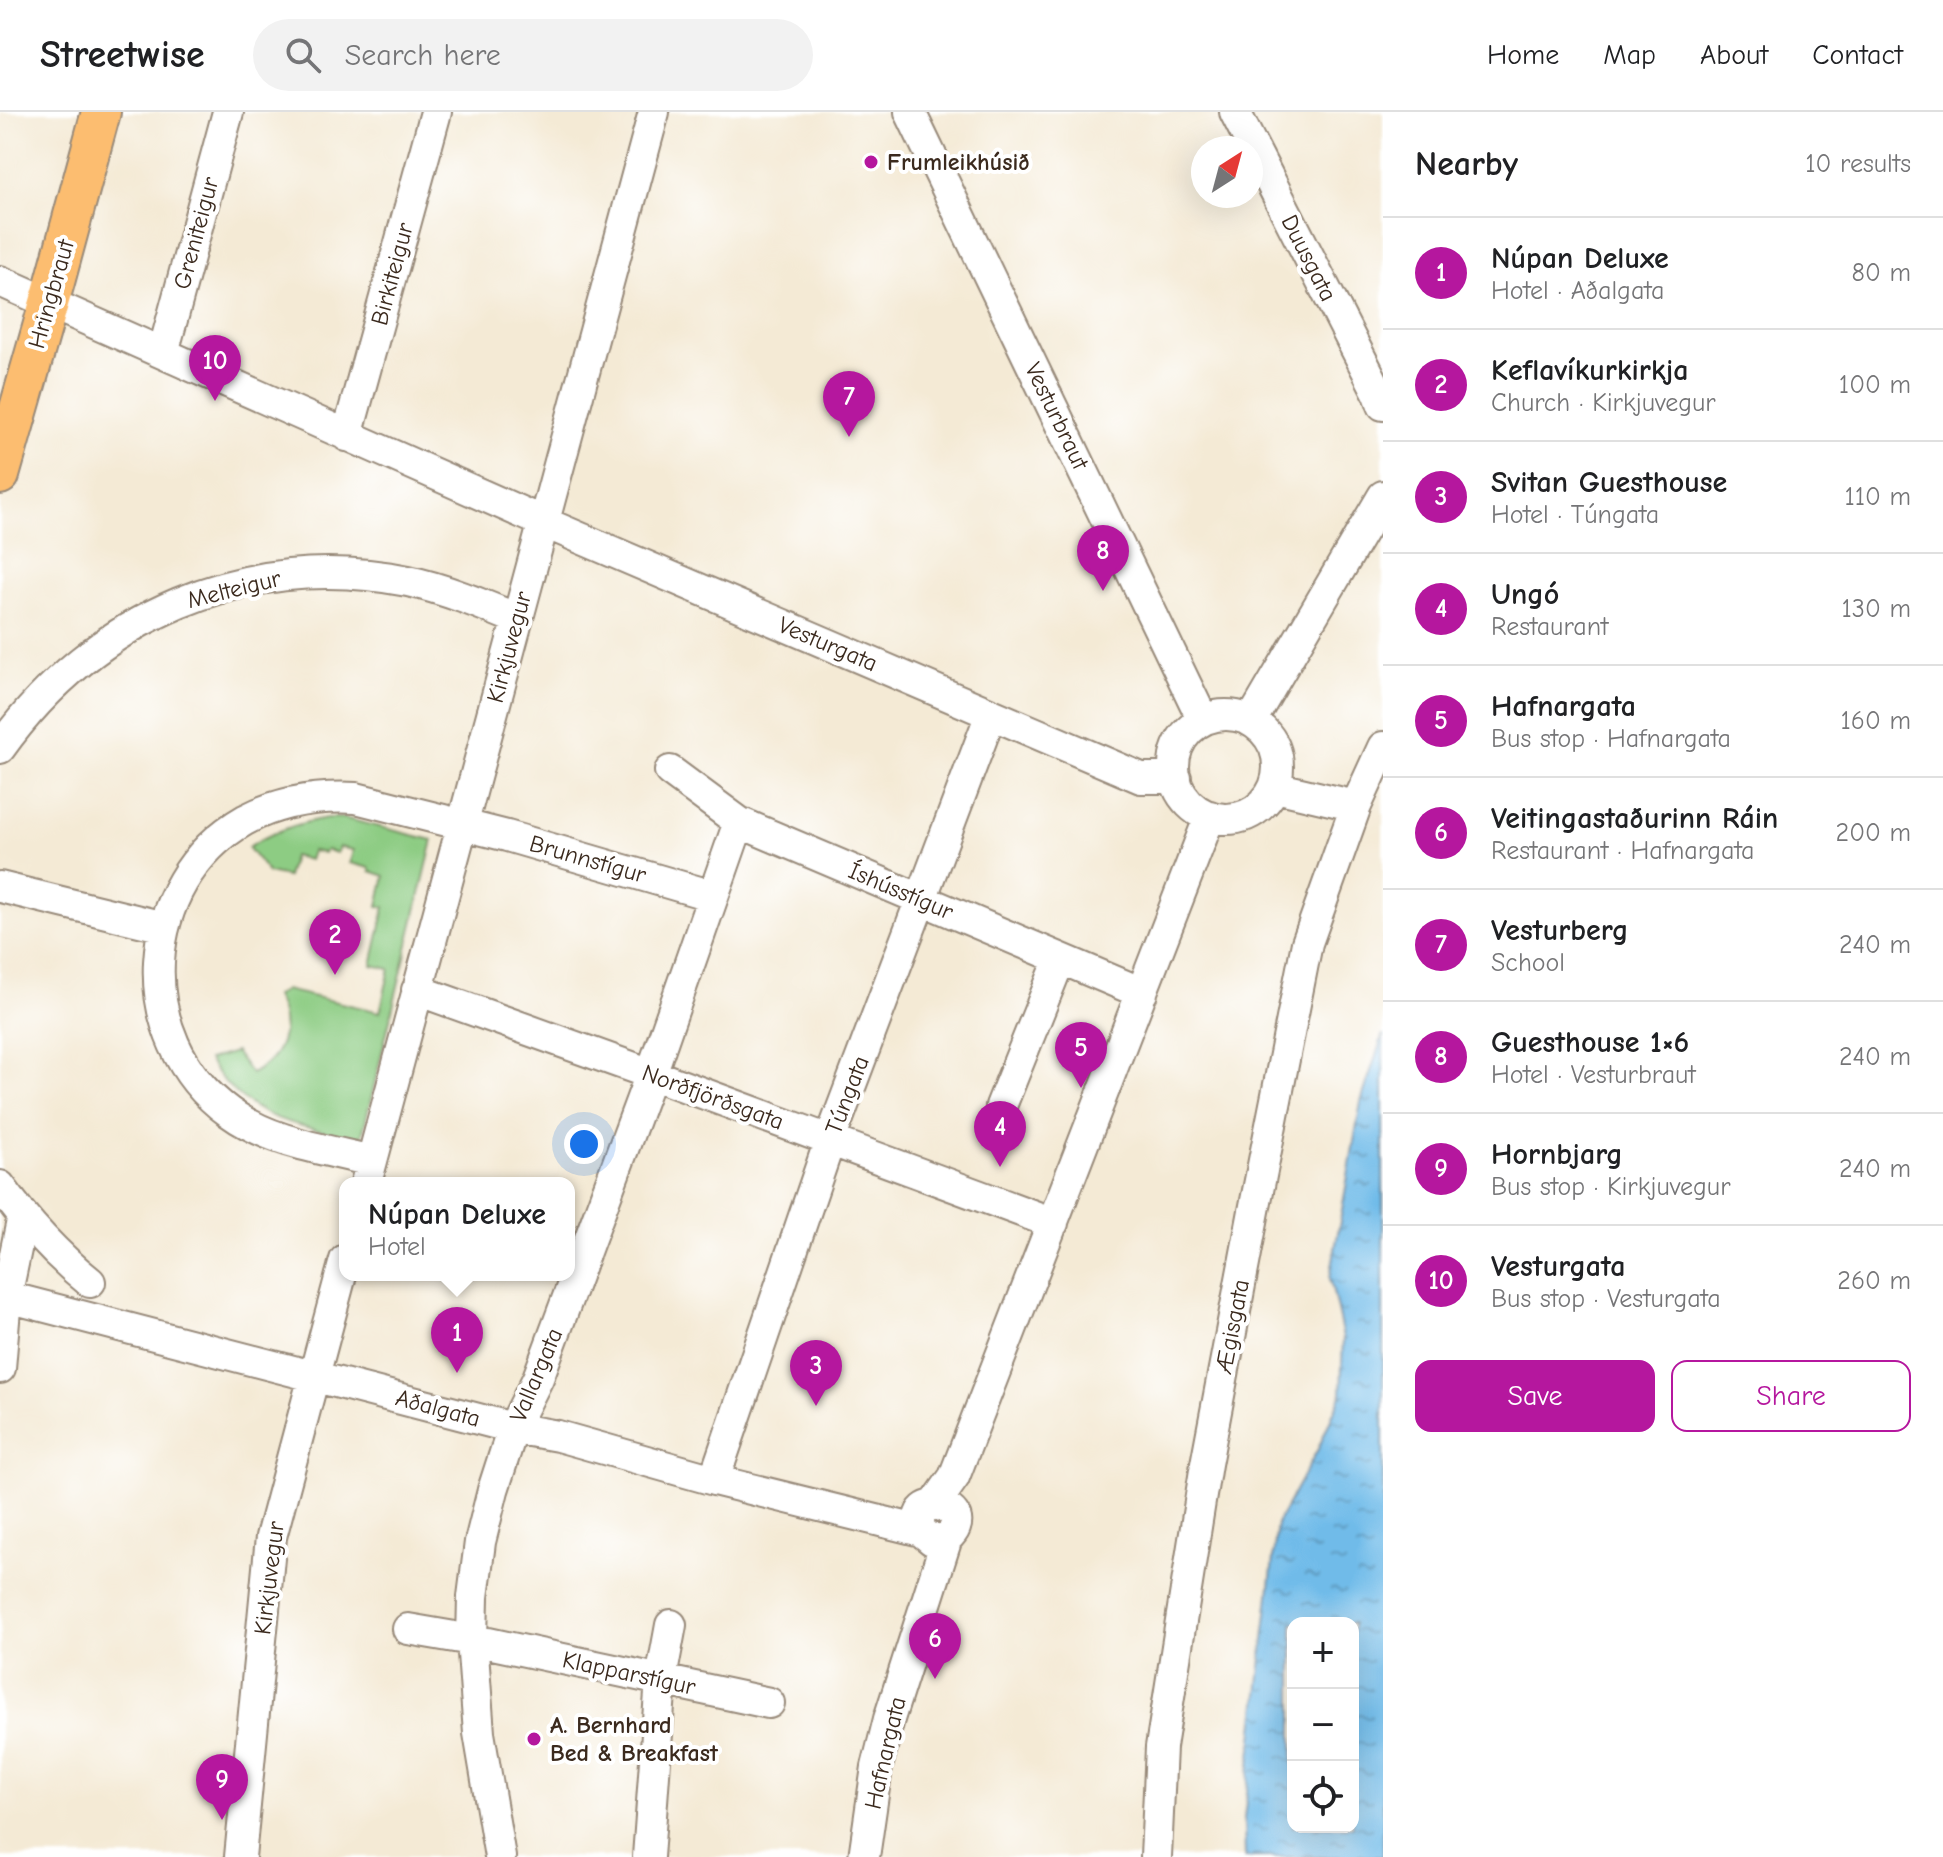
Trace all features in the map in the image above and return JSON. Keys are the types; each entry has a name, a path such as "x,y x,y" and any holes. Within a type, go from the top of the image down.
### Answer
{"main road":[{"name":"Hringbraut","path":"0,475 101,112"}],"street":[{"name":"Greniteigur","path":"163,353 228,112"},
{"name":"Birkiteigur","path":"347,436 436,112"},
{"name":"Kirkjuvegur","path":"369,1172 654,112"},
{"name":"Vesturbraut","path":"910,112 1203,720"},
{"name":"Duusgata","path":"1235,112 1383,405"},
{"name":"Vesturgata","path":"0,281 543,522 1141,778 1176,778"},
{"path":"1251,721 1383,496"},
{"name":"Melteigur","path":"0,748 56,681 111,638 171,605 237,584 306,574 375,576 443,590 517,619"},
{"name":"Túngata","path":"714,1480 830,1140 991,714"},
{"path":"1219,715 1251,721 1267,735 1277,754 1275,787 1262,805 1243,816 1232,819 1198,811 1180,791 1176,778 1176,753 1182,740 1203,720 1219,715"},
{"name":"Ægisgata","path":"1156,1857 1161,1747 1203,1478 1307,943 1356,806 1383,747"},
{"name":"Íshússtígur","path":"670,771 739,822 1142,993"},
{"path":"1275,787 1356,806"},
{"name":"Brunnstígur","path":"369,1172 265,1133 227,1111 196,1080 173,1043 161,1005 158,966 164,927 181,885 208,849 225,834 264,811 309,798 356,798 507,836 713,896"},
{"name":"Hafnargata","path":"864,1857 877,1767 925,1605 934,1522 1210,816"},
{"name":"Vallargata","path":"575,1278 739,822"},
{"path":"0,887 164,927"},
{"path":"1001,1106 1060,959"},
{"name":"Norðfjörðsgata","path":"417,990 1053,1223"},
{"path":"0,1186 54,1251 90,1282"},
{"path":"0,1368 3,1296 23,1216"},
{"name":"Kirkjuvegur","path":"240,1857 271,1537 339,1281"},
{"name":"Vallargata","path":"500,1857 479,1733 480,1642 473,1597 480,1542 513,1428 538,1378 574,1281"},
{"name":"Aðalgata","path":"3,1296 876,1520 934,1522"},
{"path":"648,1857 661,1679 671,1625"},
{"name":"Klapparstígur","path":"408,1629 769,1703"}],"green space":[{"path":"327,818 343,818 433,840 361,1140 294,1124 257,1109 224,1081 208,1060 235,1052 251,1074 271,1059 283,1030 283,1019 275,996 285,990 380,1012 390,969 372,965 385,907 378,906 385,876 350,863 353,850 339,847 337,853 312,851 309,860 293,856 287,877 268,873 248,847 286,828"}],"water":[{"path":"1383,1034 1383,1857 1245,1857 1244,1819 1277,1523 1318,1449 1341,1395 1343,1337 1330,1278 1361,1102"}],"place":[{"name":"Frumleikhúsið","path":"871,162"},
{"name":"Vesturgata","path":"215,401"},
{"name":"Vesturberg","path":"849,437"},
{"name":"Guesthouse 1×6","path":"1103,591"},
{"name":"Keflavíkurkirkja","path":"335,975"},
{"name":"Hafnargata","path":"1081,1088"},
{"name":"Ungó","path":"1000,1167"},
{"name":"Núpan Deluxe","path":"457,1373"},
{"name":"Svitan Guesthouse","path":"816,1406"},
{"name":"Veitingastaðurinn Ráin","path":"935,1679"},
{"name":"A. Bernhard Bed & Breakfast","path":"534,1739"},
{"name":"Hornbjarg","path":"222,1820"}]}
